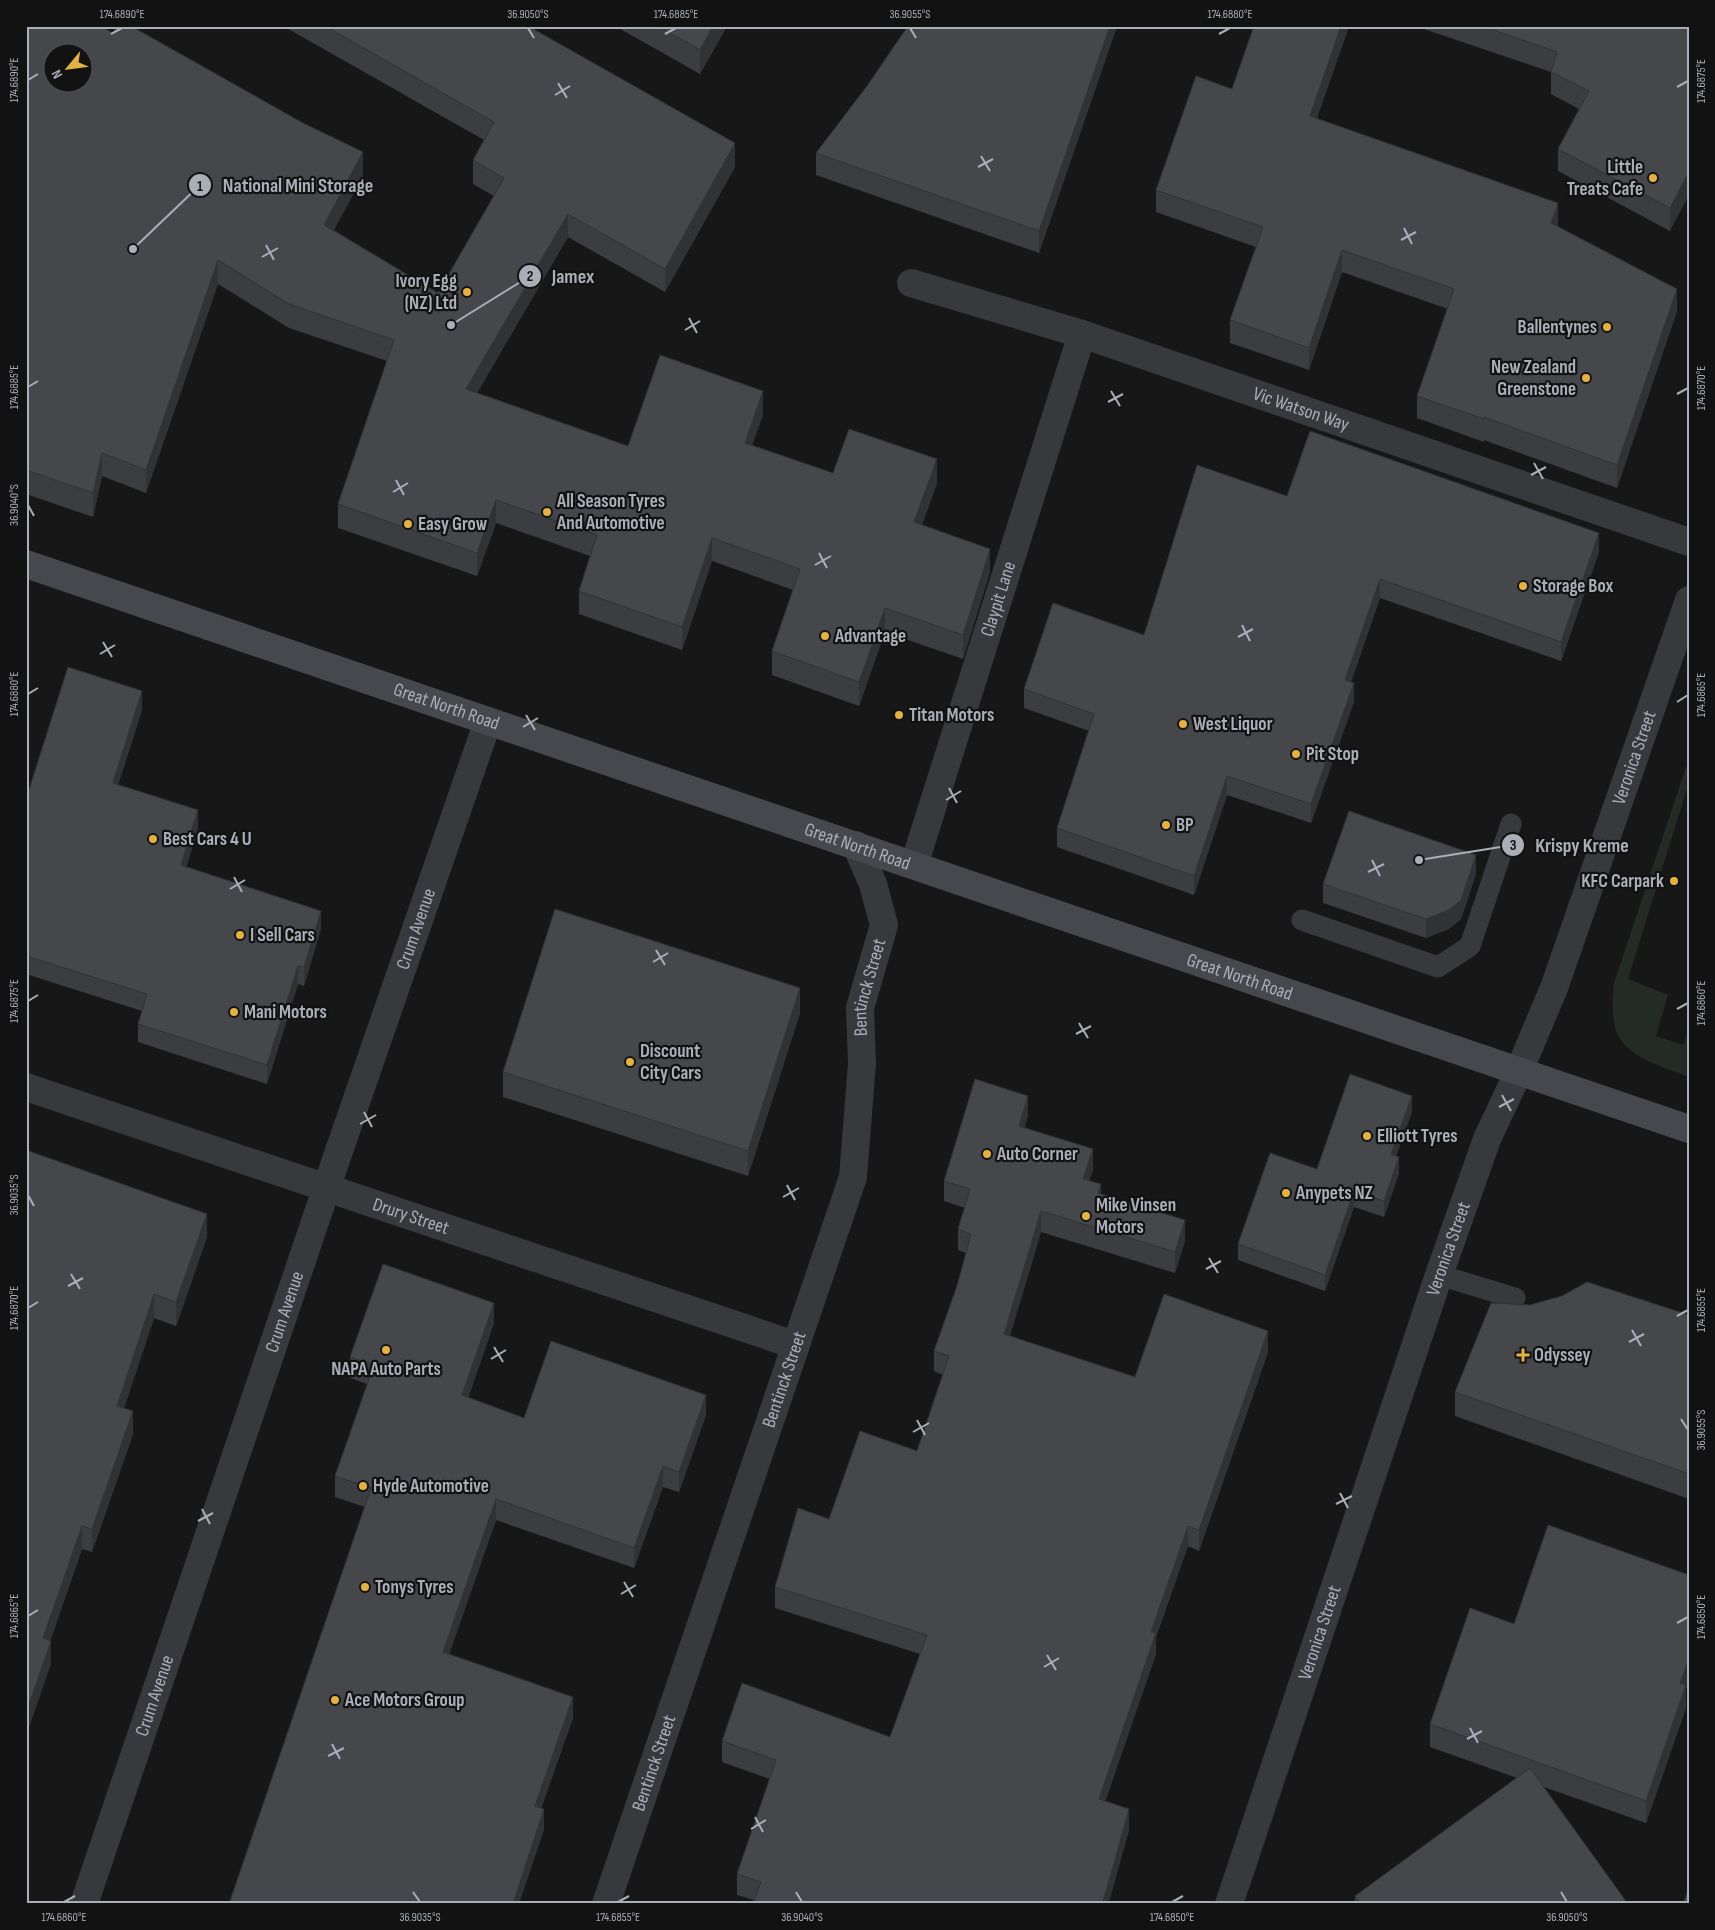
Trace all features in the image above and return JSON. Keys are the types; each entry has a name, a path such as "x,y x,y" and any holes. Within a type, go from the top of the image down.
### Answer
{"main road":[{"name":"Great North Road","path":"26,564 856,845 1326,1008 1689,1128"}],"street":[{"name":"Vic Watson Way","path":"911,282 1082,334 1689,542"},
{"name":"Claypit Lane","path":"914,865 1082,334"},
{"name":"Veronica Street","path":"1229,1904 1439,1275 1487,1139 1519,1071 1554,988 1689,600"},
{"name":"Crum Avenue","path":"84,1904 488,721"},
{"name":"Bentinck Street","path":"606,1904 853,1177 862,1063 860,1008 884,925 872,884 856,845"},
{"name":"Drury Street","path":"26,1087 795,1345"}],"lane":[{"path":"1302,920 1438,967 1470,946 1511,824"},
{"path":"1439,1275 1515,1298"}],"shaded area":[{"path":"1689,758 1689,782 1628,979 1668,995 1656,1036 1683,1045 1689,1031 1689,1077 1651,1062 1629,1049 1621,1040 1615,1028 1613,1006 1614,983"}],"building":[{"path":"26,26 101,26 114,34 116,26 131,26 303,123 363,152 324,225 438,293 504,178 473,160 494,122 325,26 528,26 735,143 665,269 568,214 466,389 628,446 660,355 763,391 745,443 833,473 849,429 937,459 914,522 990,549 963,635 885,608 859,682 772,651 800,569 712,538 682,627 579,591 597,535 496,500 477,553 338,504 394,340 289,304 218,260 146,470 102,453 93,493 26,470"},
{"path":"658,26 713,26 700,50"},
{"path":"908,26 1110,26 1039,231 816,153 867,86"},
{"path":"1254,26 1341,26 1310,116 1558,203 1551,223 1677,289 1617,465 1484,417 1484,419 1417,396 1454,289 1342,250 1309,348 1230,320 1263,227 1156,190 1196,76 1232,89"},
{"path":"1482,26 1689,26 1689,172 1670,208 1558,149 1589,91 1551,72 1557,52"},
{"path":"1310,431 1599,533 1561,642 1380,579 1345,680 1354,683 1311,804 1227,776 1194,876 1057,828 1094,714 1024,689 1053,603 1144,635 1197,465 1287,496"},
{"path":"68,667 142,691 113,783 198,810 181,865 321,911 304,967 298,966 267,1065 138,1024 147,994 26,956 26,799"},
{"path":"1349,811 1476,855 1461,900 1449,910 1426,919 1323,884"},
{"path":"555,909 800,988 748,1151 503,1072"},
{"path":"1350,1074 1412,1096 1391,1154 1399,1157 1384,1201 1354,1191 1325,1275 1238,1244 1270,1153 1317,1169"},
{"path":"975,1079 1028,1096 1019,1126 1093,1149 1083,1179 1101,1184 1098,1193 1185,1220 1175,1252 1041,1211 1004,1334 1135,1377 1164,1294 1268,1331 1199,1530 1188,1526 1151,1632 1156,1633 1099,1799 1129,1809 1102,1904 753,1904 761,1882 737,1874 776,1760 722,1741 742,1683 890,1737 927,1635 775,1587 798,1508 829,1519 860,1431 917,1451 949,1356 934,1351 957,1286 971,1234 958,1229 970,1189 944,1181"},
{"path":"26,1150 207,1214 176,1302 154,1294 117,1406 133,1411 92,1529 82,1526 43,1638 51,1641 26,1713"},
{"path":"383,1264 494,1303 462,1395 524,1418 551,1341 706,1395 679,1472 663,1466 634,1548 496,1499 443,1652 573,1697 535,1806 544,1809 513,1904 229,1904 371,1488 335,1476 374,1365 350,1357"},
{"path":"1587,1282 1689,1315 1689,1474 1455,1392 1491,1303 1530,1305 1562,1296"},
{"path":"1548,1525 1689,1575 1689,1659 1680,1683 1686,1685 1646,1801 1430,1724 1470,1608 1514,1624"},
{"path":"1530,1768 1628,1904 1361,1904 1355,1896"},
{"path":"1689,1888 1689,1902 1684,1901"}],"place":[{"name":"Little Treats Cafe","path":"1653,178"},
{"name":"National Mini Storage","path":"133,249"},
{"name":"Ivory Egg (NZ) Ltd","path":"467,292"},
{"name":"Jamex","path":"451,325"},
{"name":"Ballentynes","path":"1607,327"},
{"name":"New Zealand Greenstone","path":"1586,378"},
{"name":"All Season Tyres And Automotive","path":"547,512"},
{"name":"Easy Grow","path":"408,524"},
{"name":"Storage Box","path":"1523,586"},
{"name":"Advantage","path":"825,636"},
{"name":"Titan Motors","path":"899,715"},
{"name":"West Liquor","path":"1183,724"},
{"name":"Pit Stop","path":"1296,754"},
{"name":"BP","path":"1166,825"},
{"name":"Best Cars 4 U","path":"153,839"},
{"name":"Krispy Kreme","path":"1419,860"},
{"name":"KFC Carpark","path":"1674,881"},
{"name":"I Sell Cars","path":"240,935"},
{"name":"Mani Motors","path":"234,1012"},
{"name":"Discount City Cars","path":"630,1062"},
{"name":"Elliott Tyres","path":"1367,1136"},
{"name":"Auto Corner","path":"987,1154"},
{"name":"Anypets NZ","path":"1286,1193"},
{"name":"Mike Vinsen Motors","path":"1086,1216"},
{"name":"NAPA Auto Parts","path":"386,1350"},
{"name":"Odyssey","path":"1523,1355"},
{"name":"Hyde Automotive","path":"363,1486"},
{"name":"Tonys Tyres","path":"365,1587"},
{"name":"Ace Motors Group","path":"335,1700"}]}
